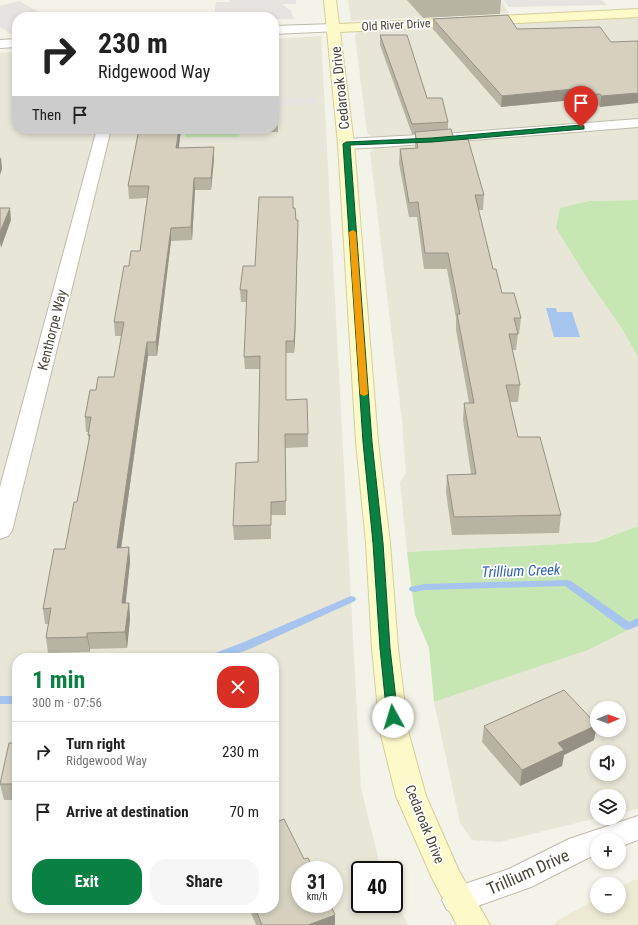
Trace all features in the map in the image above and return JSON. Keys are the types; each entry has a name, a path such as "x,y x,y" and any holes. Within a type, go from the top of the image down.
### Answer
{"street":[{"name":"Cedaroak Drive","path":"330,0 346,144 367,442 378,543 385,648 394,731 411,796 447,878 466,913"},
{"name":"Old River Drive","path":"279,30 638,13"},
{"path":"0,44 12,43"},
{"path":"346,144 432,140 525,131 638,123"},
{"name":"Kenthorpe Way","path":"0,532 103,134"},
{"path":"624,833 638,828"},
{"name":"Trillium Drive","path":"466,913 520,878 590,844"}],"shaded area":[{"path":"229,0 296,0 296,4 282,4 291,11 294,19 279,19 279,12 215,12 216,2 230,2"},
{"path":"348,0 501,0 509,13 351,21"},
{"path":"503,0 602,0 607,5 509,7"},
{"path":"19,1 39,12 12,12 11,34 0,27 0,6"},
{"path":"638,17 638,200 589,201 621,327 638,357 638,526 596,542 407,552 400,482 406,473 402,421 370,152 374,149 373,137 367,133 355,36 361,31"},
{"path":"321,36 361,788 379,861 351,861 351,913 402,913 408,925 0,925 0,53 12,52 12,134 279,134 279,39"},
{"path":"279,97 316,97 317,104 279,106"},
{"path":"638,625 638,809 626,812 626,789 590,789 590,820 500,842 472,840 460,823 434,702 588,650"},
{"path":"638,878 638,925 555,925 558,920 590,903 590,913 626,913 626,884"}],"green space":[{"path":"186,134 239,134 239,137 185,137"},
{"path":"638,200 638,357 621,327 589,281 556,228 560,208 589,201"},
{"path":"638,526 638,625 588,650 434,702 429,648 415,615 407,552 596,542"}],"water":[{"path":"546,308 556,308 557,312 572,312 580,337 554,337"}],"building":[{"path":"508,15 517,29 600,27 611,42 638,41 638,93 601,96 600,94 590,95 584,88 502,96 433,19"},
{"path":"380,35 407,35 427,98 442,98 448,122 412,124"},
{"path":"451,129 454,139 468,139 484,195 475,195 493,269 496,269 502,293 514,293 521,318 514,318 518,334 509,334 520,385 506,385 518,437 540,437 561,515 454,517 447,475 476,474 464,403 474,403 457,314 460,314 448,253 425,253 418,202 409,203 400,149 418,148 415,132"},
{"path":"138,134 178,134 176,148 214,147 211,178 194,178 191,227 171,228 156,342 147,342 117,548 129,547 122,603 129,603 125,632 87,633 87,637 46,638 51,608 43,609 54,549 65,549 74,502 77,502 90,435 88,435 91,417 85,417 90,390 96,390 98,377 114,377 124,322 114,322 124,266 129,266 131,251 140,251 149,186 128,186"},
{"path":"259,197 293,197 293,208 295,208 296,220 298,220 295,328 294,341 286,341 286,400 307,399 308,434 285,434 286,501 271,502 271,525 233,526 236,463 258,462 260,356 244,357 247,290 240,290 243,266 255,266"},
{"path":"0,208 10,208 0,232"},
{"path":"564,690 590,718 590,728 558,743 564,750 522,770 484,726"},
{"path":"9,743 12,743 12,784 0,784"},
{"path":"284,819 304,859 308,858 310,861 291,861 291,913 334,913 335,915 308,925 262,925 257,913 279,913 279,821"}],"waterway":[{"name":"Trillium Creek","path":"414,589 425,587 567,583 628,626 638,622"},
{"name":"Trillium Creek","path":"227,653 351,599"},
{"name":"Trillium Creek","path":"0,700 12,700"}],"slow traffic":[{"path":"353,232 364,394"}],"route":[{"path":"393,717 385,648 378,543 367,442 346,144 432,140 581,127"}]}
